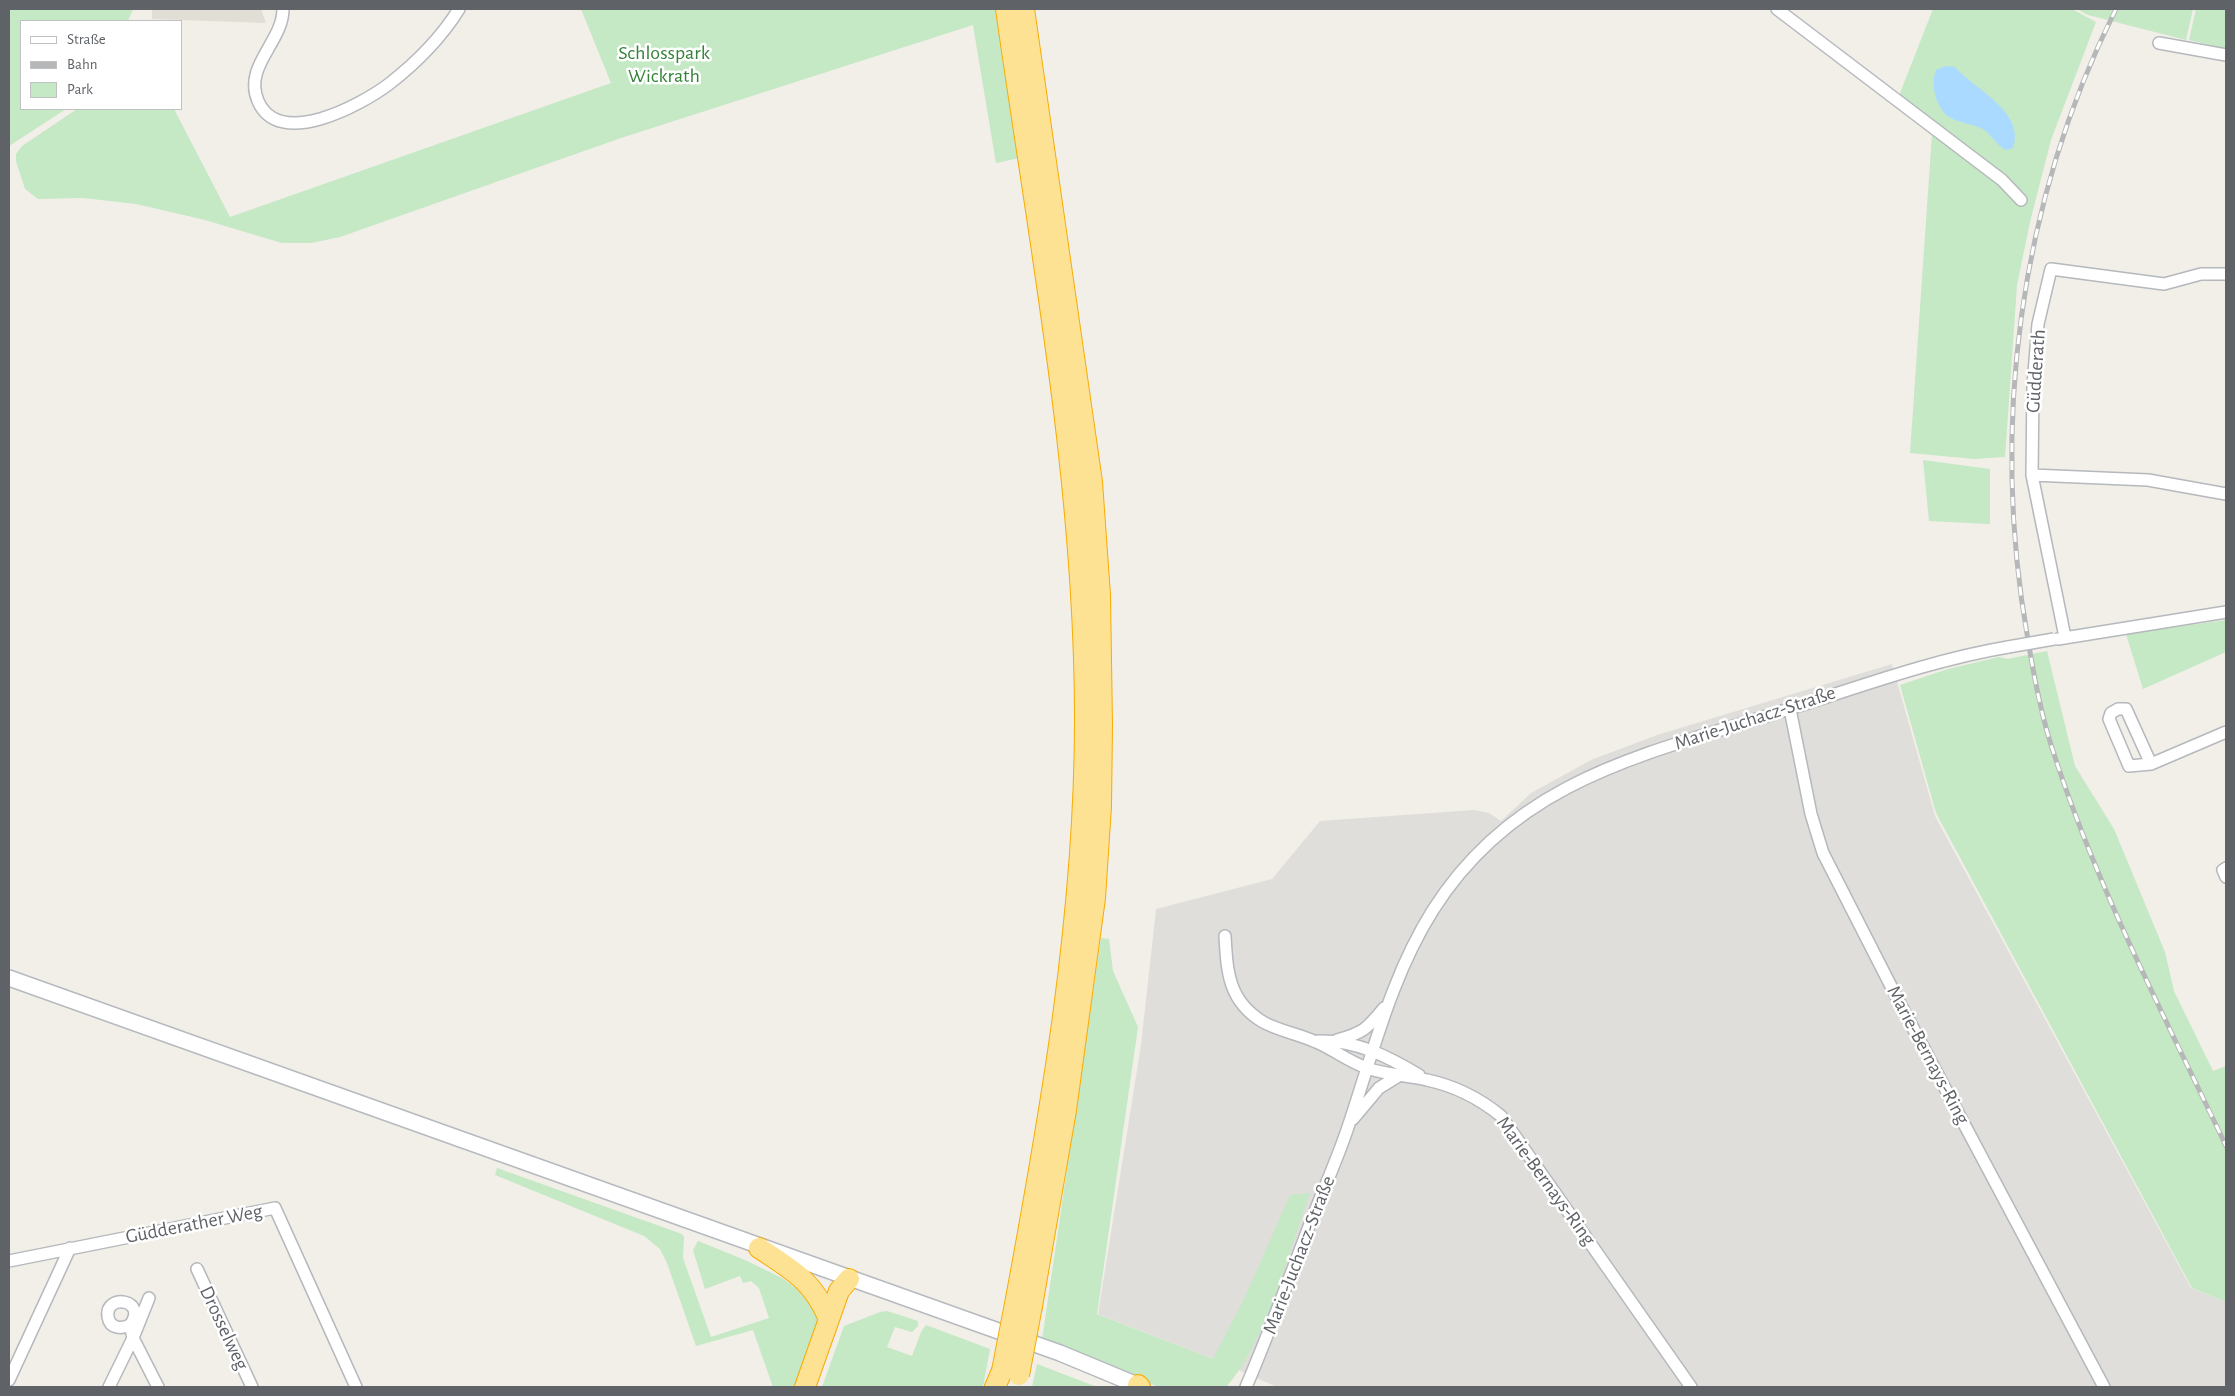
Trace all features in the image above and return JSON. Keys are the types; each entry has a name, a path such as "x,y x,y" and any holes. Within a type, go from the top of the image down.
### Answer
{"highway":[{"path":"1006,9 1069,453 1082,600 1085,719 1082,845 1074,938 1024,1305"},
{"path":"1006,1381 1069,1091 1095,898 1102,725 1100,595 1092,482 1024,9"},
{"path":"759,1248 809,1283 820,1299 828,1317"},
{"path":"805,1387 838,1291 849,1279"},
{"path":"816,1387 849,1295 849,1279"}],"main road":[{"path":"9,978 759,1248 1060,1353 1140,1387"}],"street":[{"path":"283,9 279,30 261,58 254,80 258,101 267,113 276,120 291,124 312,122 345,109 387,86 445,31 459,9"},
{"path":"1777,9 2002,180 2021,200"},
{"path":"2159,43 2226,54"},
{"name":"Güdderath","path":"2059,638 2032,474 2033,385 2038,324 2051,269 2164,284 2201,274 2226,274"},
{"path":"2032,474 2148,480 2226,494"},
{"name":"Marie-Juchacz-Straße","path":"1246,1387 1350,1122 1389,1000 1408,957 1444,895 1477,855 1525,813 1570,785 1598,771 1645,753 1950,658 2059,638 2226,612"},
{"name":"Marie-Bernays-Ring","path":"1790,709 1811,814 1823,853 1896,996 2104,1387"},
{"path":"2152,764 2126,709 2118,709 2111,713 2109,719 2129,766 2152,764 2226,732"},
{"path":"2226,868 2223,870 2226,877"},
{"name":"Marie-Bernays-Ring","path":"1225,936 1227,976 1234,992 1248,1012 1264,1022 1315,1041 1366,1068 1427,1080 1460,1090 1483,1101 1501,1116 1691,1387"},
{"name":"Marie-Juchacz-Straße","path":"1336,1040 1358,1035 1370,1026 1389,1000"},
{"name":"Marie-Bernays-Ring","path":"1315,1041 1336,1040 1373,1050 1393,1059 1427,1080"},
{"name":"Marie-Juchacz-Straße","path":"1350,1122 1379,1088 1400,1075"},
{"name":"Güdderather Weg","path":"9,1261 275,1208 356,1387"},
{"path":"9,1380 70,1248"},
{"name":"Drosselweg","path":"197,1269 252,1387"},
{"path":"109,1387 133,1338 149,1298"},
{"path":"130,1325 133,1338 158,1387"}],"shaded area":[{"path":"152,9 261,9 266,23 182,20 152,19"},
{"path":"1892,664 1935,816 2191,1288 2226,1302 2226,1387 1277,1387 1213,1359 1098,1314 1141,1045 1156,909 1272,879 1320,821 1474,810 1489,813 1501,821 1531,793 1591,760 1657,735"}],"green space":[{"path":"9,9 133,9 128,20 20,20 20,110 64,110 9,146"},
{"name":"Schlosspark Wickrath","path":"581,9 995,9 1019,158 996,163 973,25 621,138 340,237 311,243 282,243 205,220 136,204 83,198 38,199 25,189 16,161 16,154 22,146 76,110 175,110 230,217 611,83"},
{"path":"1933,9 2072,9 2096,22 2051,140 2030,222 2017,285 2005,457 1974,459 1910,453 1932,134 1895,106"},
{"path":"2077,9 2193,9 2186,40 2088,15"},
{"path":"2196,9 2226,9 2226,49 2189,40"},
{"path":"1923,460 1990,469 1990,524 1929,521"},
{"path":"2226,620 2226,652 2143,689 2126,634"},
{"path":"2047,651 2075,766 2114,829 2165,952 2174,991 2213,1071 2226,1066 2226,1302 2192,1288 1936,813 1900,685 1948,669 1999,657 2007,659"},
{"path":"1101,938 1109,939 1113,971 1138,1027 1097,1314 1213,1359 1246,1295 1290,1195 1310,1193 1285,1268 1264,1322 1253,1347 1240,1369 1226,1387 1159,1387 1042,1340"},
{"path":"497,1168 682,1234 684,1237 683,1258 711,1337 769,1318 759,1288 751,1281 743,1283 740,1276 705,1289 693,1250 698,1241 745,1260 782,1278 797,1289 819,1316 819,1323 797,1387 773,1387 753,1330 696,1346 667,1263 660,1249 644,1236 495,1175"},
{"path":"887,1311 918,1321 918,1326 912,1332 895,1327 887,1347 912,1356 921,1332 926,1325 990,1349 983,1387 822,1387 844,1326"},
{"path":"1037,1364 1097,1387 1032,1387"}],"water":[{"path":"1946,66 1955,67 2005,112 2012,123 2015,135 2013,148 2006,150 1983,129 1953,119 1944,113 1935,95 1934,76 1936,70"}],"railway":[{"path":"2116,9 2083,83 2056,159 2036,237 2021,317 2014,398 2012,479 2017,560 2038,696 2049,737 2071,802 2090,852 2133,952 2226,1146"}]}
